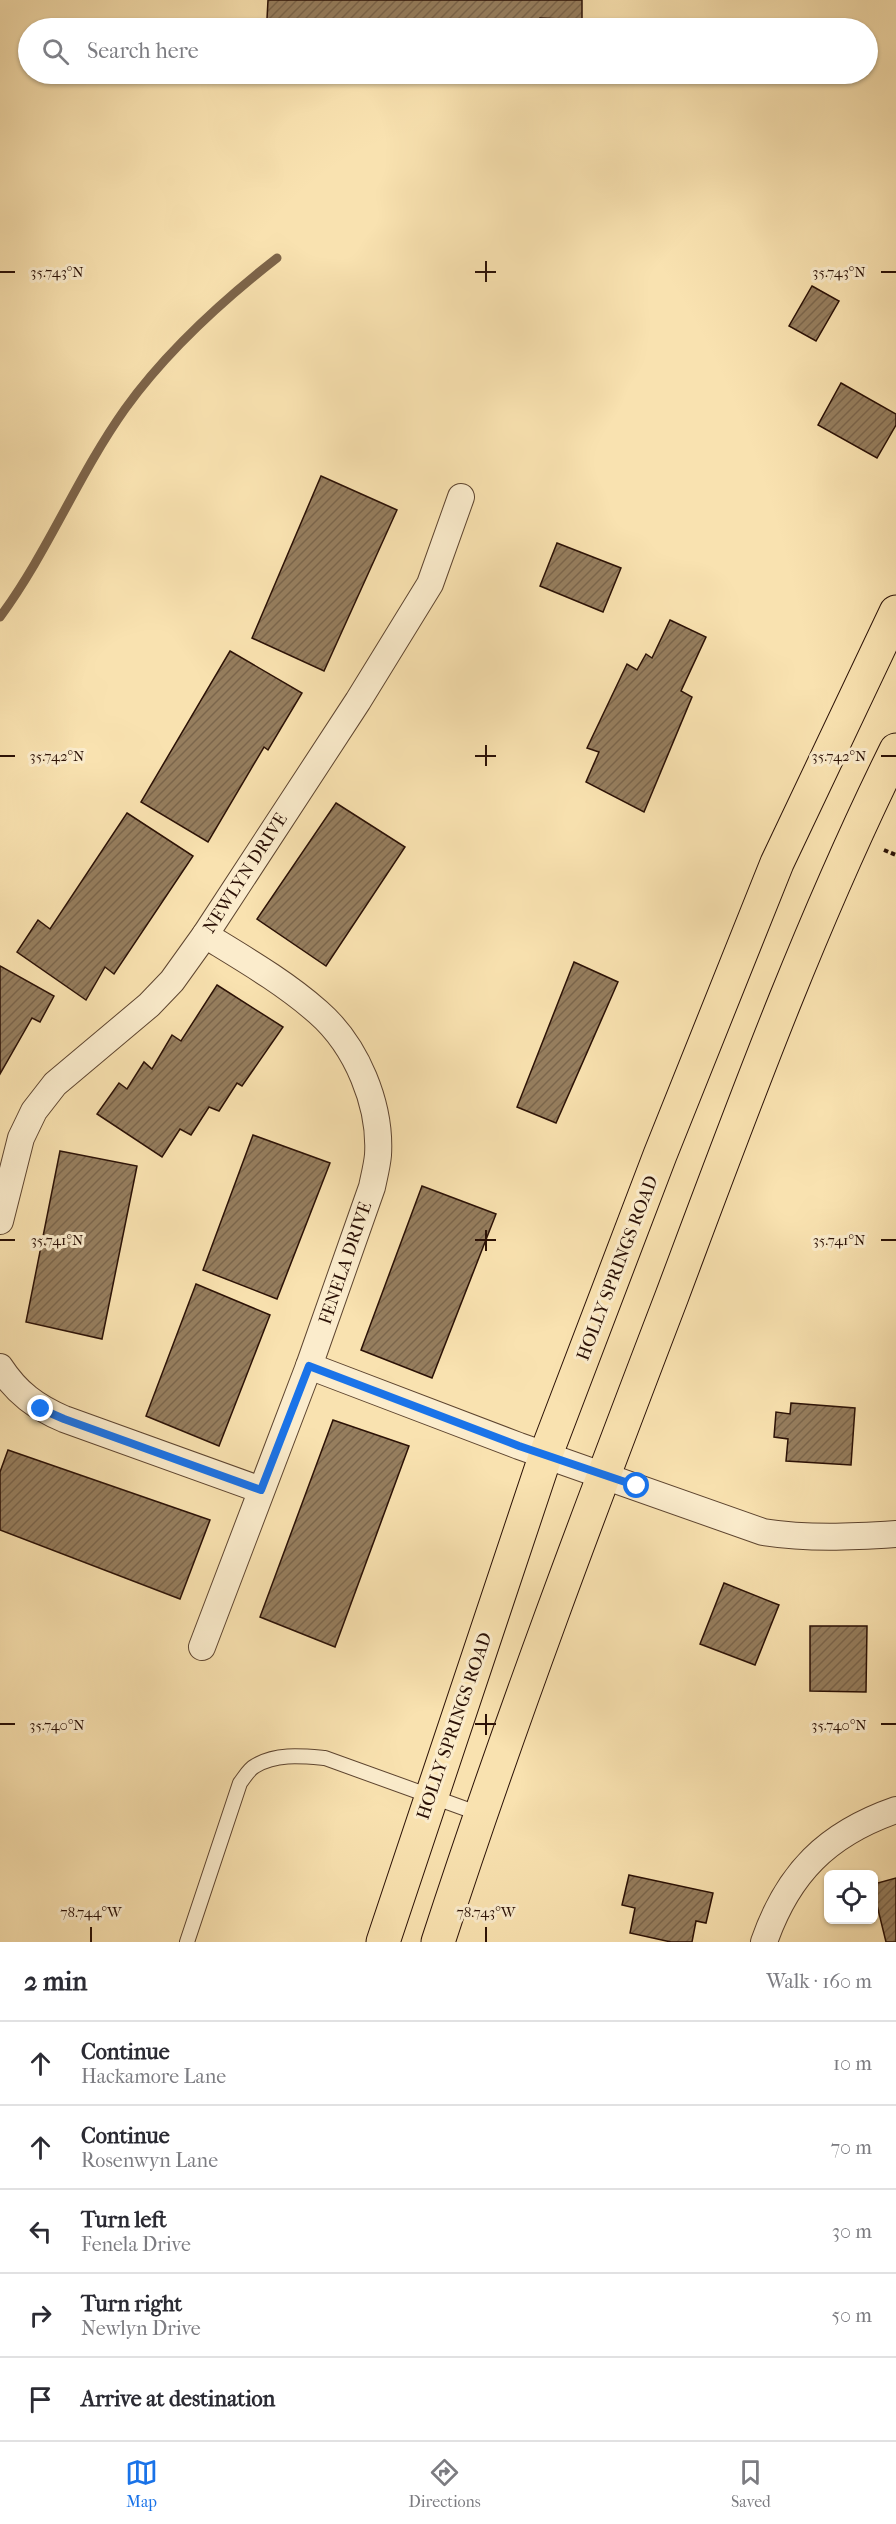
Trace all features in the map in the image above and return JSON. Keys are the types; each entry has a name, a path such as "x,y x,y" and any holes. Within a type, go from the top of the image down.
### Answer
{"main road":[{"name":"HOLLY SPRINGS ROAD","path":"383,1942 546,1454 664,1144 777,863 896,612"},
{"path":"438,1942 480,1814 604,1474 763,1057 868,806 896,750"}],"street":[{"name":"NEWLYN DRIVE","path":"0,1221 21,1138 34,1111 55,1084 149,1005 172,981 205,935 358,701 430,585 462,497"},
{"name":"FENELA DRIVE","path":"202,1647 309,1366 372,1187 378,1156 376,1124 369,1093 357,1063 341,1038 321,1014 293,991 205,935"},
{"path":"309,1366 763,1532 795,1537 827,1538 896,1534"},
{"path":"0,1367 24,1397 41,1409 261,1490"},
{"path":"764,1942 780,1901 812,1859 830,1842 896,1810"}],"lane":[{"path":"188,1942 240,1783 254,1766 276,1757 325,1758 480,1814"}],"path":[{"path":"883,849 896,855"}],"building":[{"path":"268,0 582,0 582,18 267,18"},
{"path":"812,286 839,301 816,341 789,326"},
{"path":"841,383 896,414 896,425 877,458 818,425"},
{"path":"321,476 397,510 324,671 252,638"},
{"path":"557,543 621,568 603,612 540,586"},
{"path":"670,620 706,637 681,691 692,697 644,812 586,782 599,752 587,748 627,664 637,670 646,654 652,658"},
{"path":"230,651 302,693 268,750 264,747 208,842 141,802"},
{"path":"336,803 405,847 326,966 257,919"},
{"path":"127,813 193,856 114,974 105,967 86,1000 17,952 38,920 50,929"},
{"path":"574,962 618,982 556,1123 517,1107"},
{"path":"0,966 54,996 40,1022 32,1018 0,1074"},
{"path":"217,985 283,1027 242,1086 237,1083 219,1111 209,1107 191,1135 180,1129 162,1157 97,1114 119,1083 127,1089 144,1062 152,1069 172,1035 181,1041"},
{"path":"253,1135 330,1163 277,1299 203,1270"},
{"path":"60,1151 137,1166 102,1339 26,1322"},
{"path":"422,1186 496,1214 432,1378 361,1350"},
{"path":"196,1284 270,1315 219,1446 146,1416"},
{"path":"791,1403 855,1408 851,1465 786,1461 788,1439 774,1437 776,1412 790,1414"},
{"path":"333,1420 409,1446 335,1647 260,1617"},
{"path":"8,1450 210,1520 180,1599 0,1530 0,1472"},
{"path":"724,1583 779,1605 755,1665 700,1644"},
{"path":"810,1626 867,1626 866,1692 810,1691"},
{"path":"629,1875 713,1893 706,1923 696,1921 692,1942 671,1942 630,1933 635,1908 622,1905"},
{"path":"896,1878 896,1942 886,1942 878,1909 878,1883"}],"waterway":[{"path":"0,617 33,566 108,434 141,388 196,328 277,258"}],"route":[{"path":"41,1409 261,1490 309,1366 519,1446 637,1486"}]}
